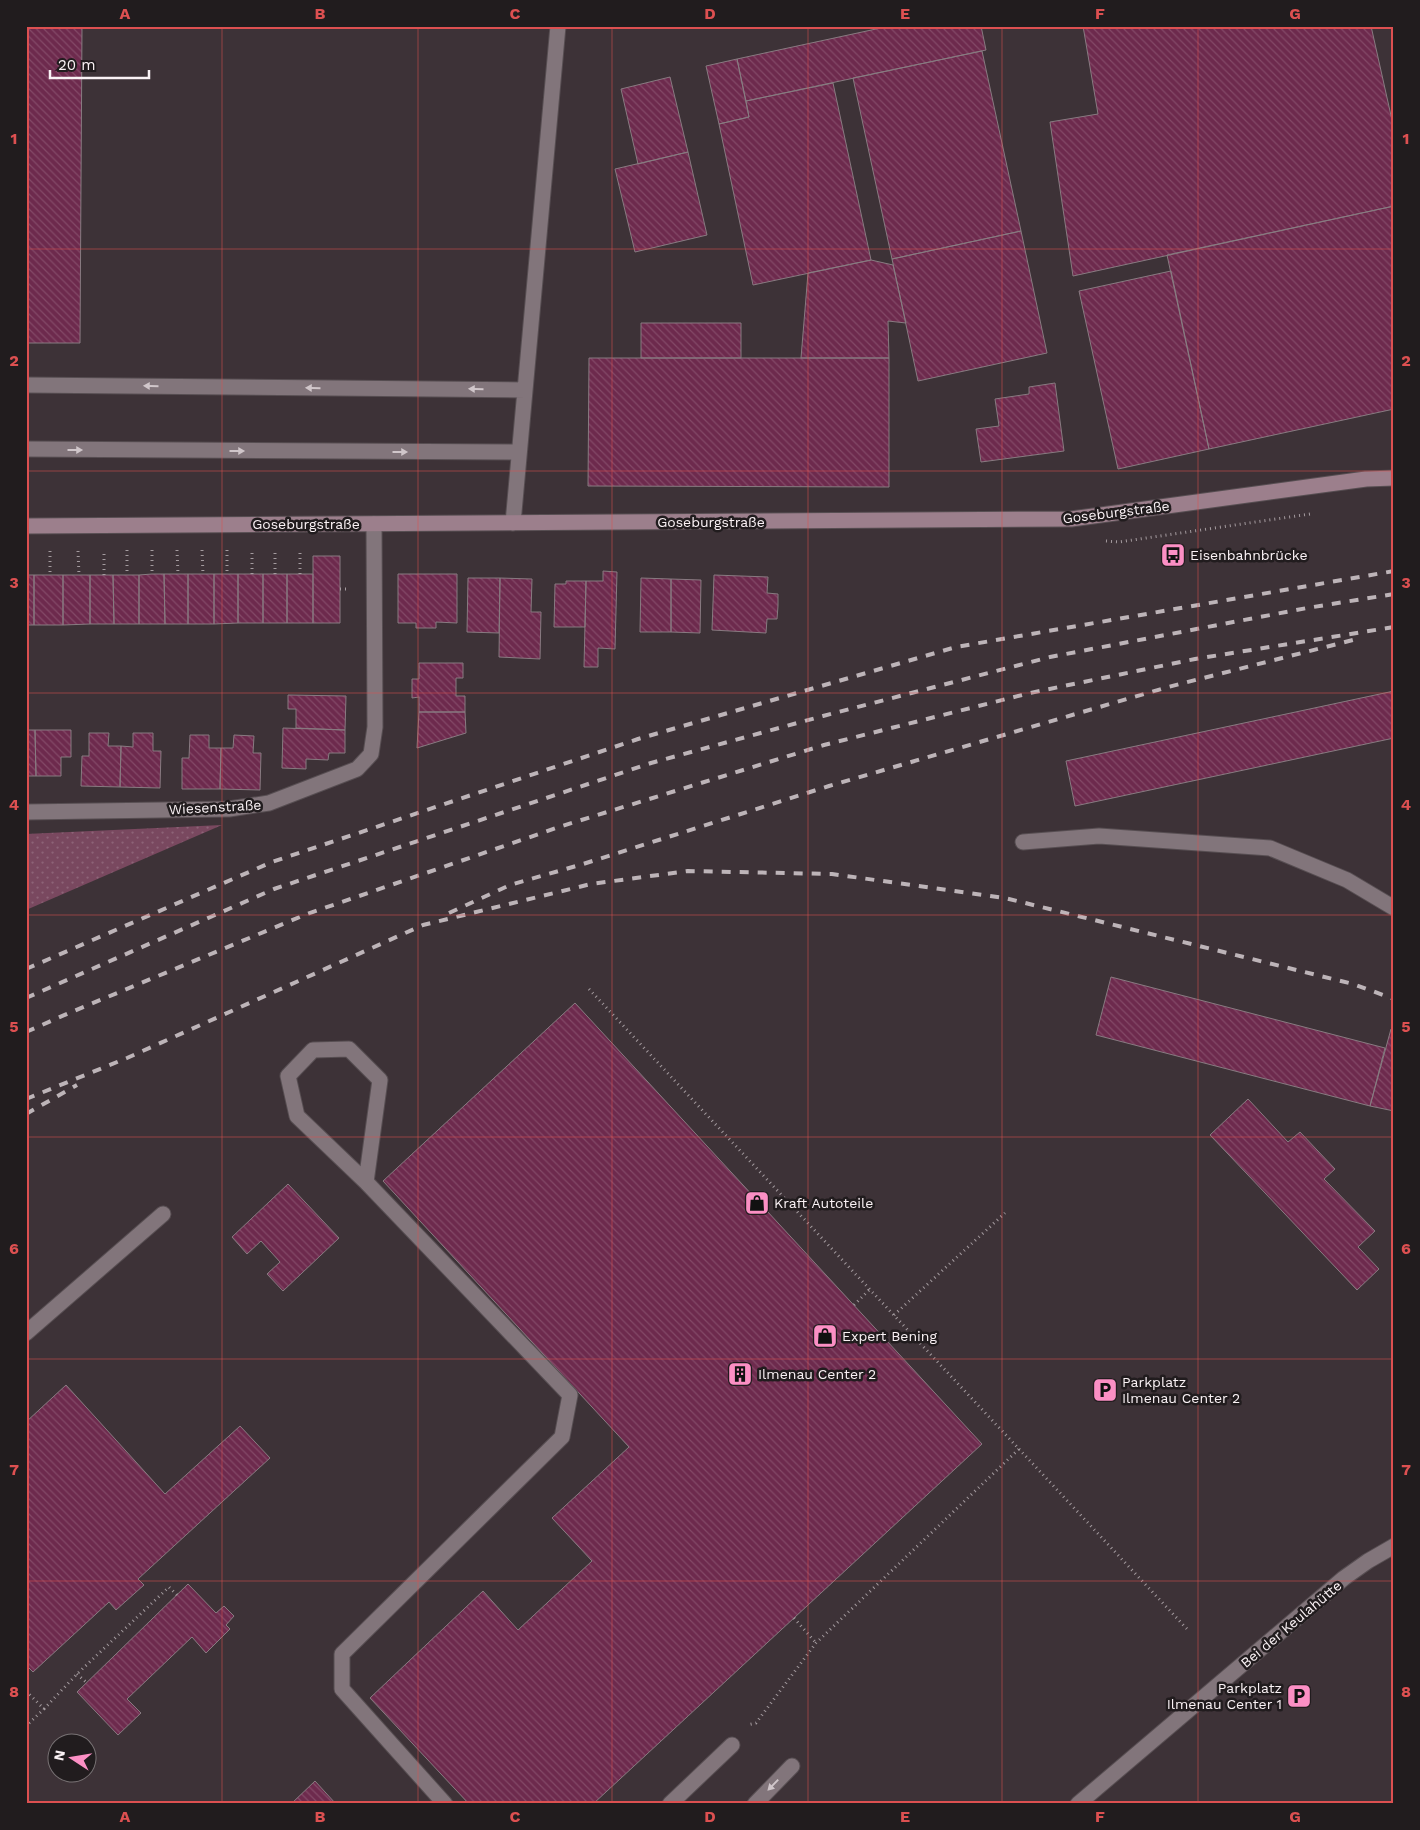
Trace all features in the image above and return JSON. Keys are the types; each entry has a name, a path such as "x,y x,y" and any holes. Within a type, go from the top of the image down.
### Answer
{"street":[{"path":"513,523 558,26"},
{"path":"26,385 525,390"},
{"path":"26,450 519,452"},
{"name":"Goseburgstraße","path":"26,526 1071,519 1366,480 1394,478"},
{"name":"Wiesenstraße","path":"26,812 229,809 269,804 357,769 371,754 375,727 374,524"},
{"path":"1023,842 1099,836 1270,848 1347,880 1394,908"},
{"path":"366,1182 380,1080 349,1049 313,1050 288,1076 297,1116 366,1182 570,1395 562,1437 342,1654 342,1689 445,1804"},
{"path":"26,1333 163,1214"},
{"name":"Bei der Keulahütte","path":"1078,1804 1344,1578 1394,1546"},
{"path":"670,1804 732,1745"},
{"path":"755,1804 792,1766"}],"path":[{"path":"589,989 1187,1628"},
{"path":"894,1315 1005,1213"},
{"path":"854,1305 870,1289"},
{"path":"756,1723 816,1643 1020,1449"},
{"path":"26,1726 77,1674 169,1587 177,1595"},
{"path":"794,1618 816,1643"},
{"path":"77,1674 86,1683"},
{"path":"26,1691 44,1708"}],"shaded area":[{"path":"222,825 26,910 26,834"}],"building":[{"path":"26,26 82,26 80,343 26,343"},
{"path":"890,26 981,26 986,50 746,101 737,59"},
{"path":"1083,26 1371,26 1394,129 1394,206 1073,276 1050,122 1098,114"},
{"path":"982,51 1021,231 892,259 853,78"},
{"path":"737,59 749,117 719,124 706,66"},
{"path":"670,77 688,152 638,164 621,89"},
{"path":"833,83 871,260 753,285 719,124 749,117 746,101"},
{"path":"688,152 707,235 635,252 615,169"},
{"path":"1394,206 1394,409 1209,449 1167,255"},
{"path":"1021,231 1047,353 918,381 892,259"},
{"path":"871,260 893,265 906,323 888,321 889,358 801,358 808,273"},
{"path":"1171,271 1209,449 1118,469 1079,291"},
{"path":"641,323 741,323 741,358 641,358"},
{"path":"589,358 889,358 889,487 588,486"},
{"path":"1055,383 1064,451 981,462 976,429 999,426 995,399 1029,394 1029,387"},
{"path":"313,556 340,556 340,623 313,623"},
{"path":"603,571 617,572 615,649 598,648 598,667 584,667 586,581 603,581"},
{"path":"164,574 165,624 139,624 139,575"},
{"path":"164,574 188,574 188,624 165,624"},
{"path":"188,574 214,574 214,624 188,624"},
{"path":"214,574 238,574 238,623 214,624"},
{"path":"238,574 263,574 263,623 238,623"},
{"path":"263,574 287,574 287,623 263,623"},
{"path":"287,574 313,574 313,623 287,623"},
{"path":"398,574 457,574 457,623 436,622 436,628 416,628 416,623 398,623"},
{"path":"26,575 34,575 34,625 26,625"},
{"path":"34,575 63,575 63,625 34,625"},
{"path":"63,575 90,575 90,624 63,625"},
{"path":"90,575 113,575 114,624 90,624"},
{"path":"113,575 139,575 139,624 114,624"},
{"path":"714,575 768,577 767,593 778,594 778,606 777,619 767,619 766,633 712,630"},
{"path":"468,578 500,578 499,633 467,632"},
{"path":"500,578 532,579 531,612 541,612 540,659 499,657"},
{"path":"641,578 671,579 671,632 640,632"},
{"path":"671,579 701,580 700,633 671,632"},
{"path":"566,581 586,581 585,627 554,627 555,584 566,584"},
{"path":"419,663 463,663 463,678 456,678 456,696 465,696 465,712 419,712 419,697 412,698 412,679 419,679"},
{"path":"1394,691 1394,738 1075,806 1066,761"},
{"path":"288,695 346,696 345,730 296,728 296,709 288,709"},
{"path":"419,712 465,712 466,733 417,748"},
{"path":"283,728 345,730 345,753 329,753 328,760 306,759 306,769 282,768"},
{"path":"26,730 35,730 36,776 26,776"},
{"path":"35,730 71,730 71,757 61,757 61,776 36,776"},
{"path":"89,733 109,733 108,746 121,746 120,787 81,786 82,756 89,756"},
{"path":"133,733 153,733 153,751 161,751 160,788 120,787 121,746 133,747"},
{"path":"190,735 209,735 209,748 221,748 220,789 182,789 182,758 189,758"},
{"path":"234,735 254,736 253,753 261,753 260,790 220,789 221,748 233,748"},
{"path":"1111,977 1385,1048 1370,1106 1096,1035"},
{"name":"Ilmenau Center 2","path":"575,1003 982,1444 593,1804 469,1804 370,1698 483,1591 518,1630 592,1561 552,1518 629,1447 383,1181"},
{"path":"1391,1029 1394,1030 1394,1111 1370,1106"},
{"path":"1248,1099 1288,1142 1300,1132 1335,1169 1324,1179 1375,1231 1358,1247 1379,1269 1357,1290 1210,1135"},
{"path":"288,1184 339,1238 283,1291 267,1274 280,1262 261,1241 247,1254 232,1237"},
{"path":"66,1385 165,1494 240,1426 270,1458 138,1579 144,1585 116,1610 109,1602 33,1672 26,1665 26,1422"},
{"path":"188,1584 216,1613 224,1606 234,1616 226,1625 230,1629 206,1653 192,1637 127,1699 141,1713 118,1735 77,1692"},
{"path":"315,1781 336,1804 291,1804"}],"railway":[{"path":"26,969 272,862 638,739 956,647 1394,571"},
{"path":"26,998 274,889 651,763 1050,657 1307,608 1394,594"},
{"path":"26,1032 307,914 562,826 824,745 1030,693 1195,659 1394,627"},
{"path":"449,913 510,885 583,864 829,786 1168,687 1353,640"},
{"path":"26,1099 127,1058 423,925 591,884 688,871 832,874 1005,898 1353,984 1394,999"},
{"path":"26,1114 77,1085"}],"place":[{"name":"Eisenbahnbrücke","path":"1173,555"},
{"name":"Kraft Autoteile","path":"757,1203"},
{"name":"Expert Bening","path":"825,1336"},
{"name":"Ilmenau Center 2","path":"740,1374"},
{"name":"Parkplatz Ilmenau Center 2","path":"1105,1390"},
{"name":"Parkplatz Ilmenau Center 1","path":"1299,1696"}]}
